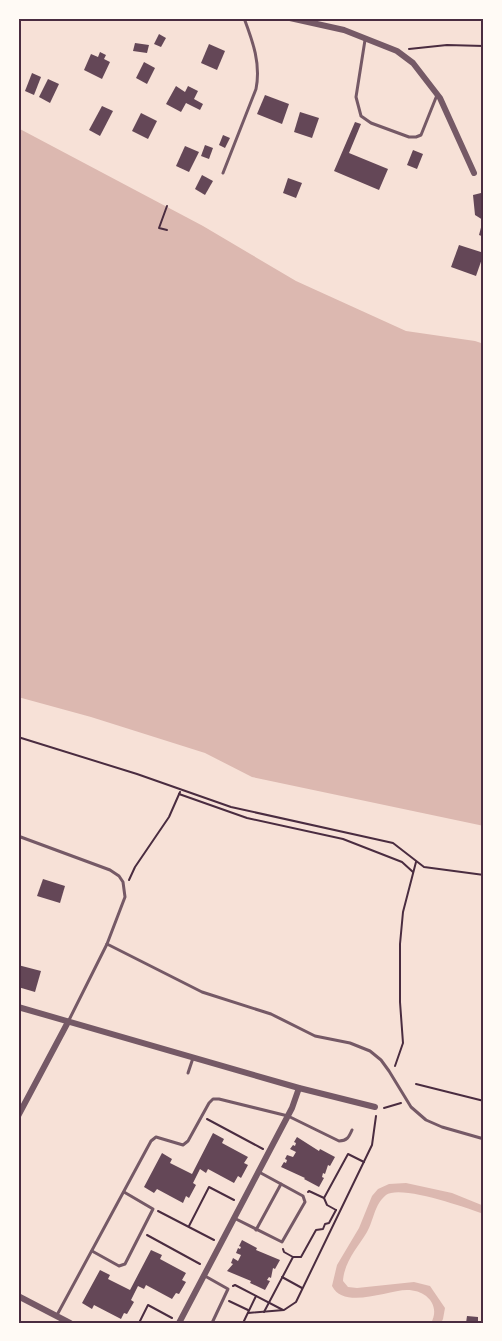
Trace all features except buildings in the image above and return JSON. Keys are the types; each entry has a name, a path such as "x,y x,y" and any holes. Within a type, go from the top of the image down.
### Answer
{"street":[{"path":"142,18 148,18"},
{"path":"290,18 344,30 397,51 413,63 437,93 474,174"},
{"path":"18,1007 299,1088 375,1107"},
{"path":"18,1116 68,1022"},
{"path":"179,1322 288,1116 299,1088"},
{"path":"18,1296 70,1323"}],"lane":[{"path":"223,173 259,76 257,56 244,18"},
{"path":"365,38 356,97 361,116 371,123 416,138 421,135 437,93"},
{"path":"18,836 110,870 119,876 125,889 125,897 107,944 68,1022"},
{"path":"107,944 202,992 271,1014 315,1036 359,1046 370,1051 381,1060 406,1101 426,1120 433,1125 484,1139"},
{"path":"188,1073 193,1058"},
{"path":"57,1316 151,1141 156,1137 183,1146 213,1099 288,1116 339,1141 348,1138 352,1130"},
{"path":"234,1218 279,1242 285,1240 305,1198 258,1172"},
{"path":"256,1230 281,1184"},
{"path":"92,1251 122,1266 142,1232 153,1209 124,1192"},
{"path":"204,1275 225,1287 228,1293 212,1323"}],"path":[{"path":"397,51 447,45 484,46"},
{"path":"167,206 159,228 167,230"},
{"path":"18,737 137,774 231,807 393,843 424,867 484,875"},
{"path":"125,889 135,867 169,817 182,790"},
{"path":"179,794 247,818 343,839 402,862 413,872"},
{"path":"390,1073 404,1043 400,944 406,897 416,861"},
{"path":"416,1084 484,1101"},
{"path":"225,1298 248,1312 284,1310 296,1302 338,1211 372,1145 376,1114 386,1107 406,1101"},
{"path":"202,1116 269,1152"},
{"path":"324,1198 348,1154 364,1162"},
{"path":"189,1226 209,1187 241,1204"},
{"path":"309,1191 324,1198 327,1205 338,1211"},
{"path":"153,1209 221,1243"},
{"path":"284,1252 293,1257 301,1257 316,1230 323,1229 338,1211"},
{"path":"142,1232 208,1268"},
{"path":"264,1312 293,1257"},
{"path":"282,1277 303,1288"},
{"path":"235,1285 284,1310"},
{"path":"243,1323 256,1296"},
{"path":"139,1323 148,1305 179,1322"}],"shaded area":[{"path":"18,128 203,226 296,281 406,331 484,344 484,826 252,777 205,753 18,697"},
{"path":"406,1183 452,1193 484,1206 484,1214 449,1202 405,1192 386,1195 379,1203 367,1232 349,1261 343,1281 348,1287 357,1288 414,1282 430,1286 445,1308 441,1323 431,1323 434,1316 433,1305 426,1296 420,1293 407,1290 356,1298 338,1293 332,1286 337,1265 359,1228 372,1196 378,1189 389,1184"}]}
